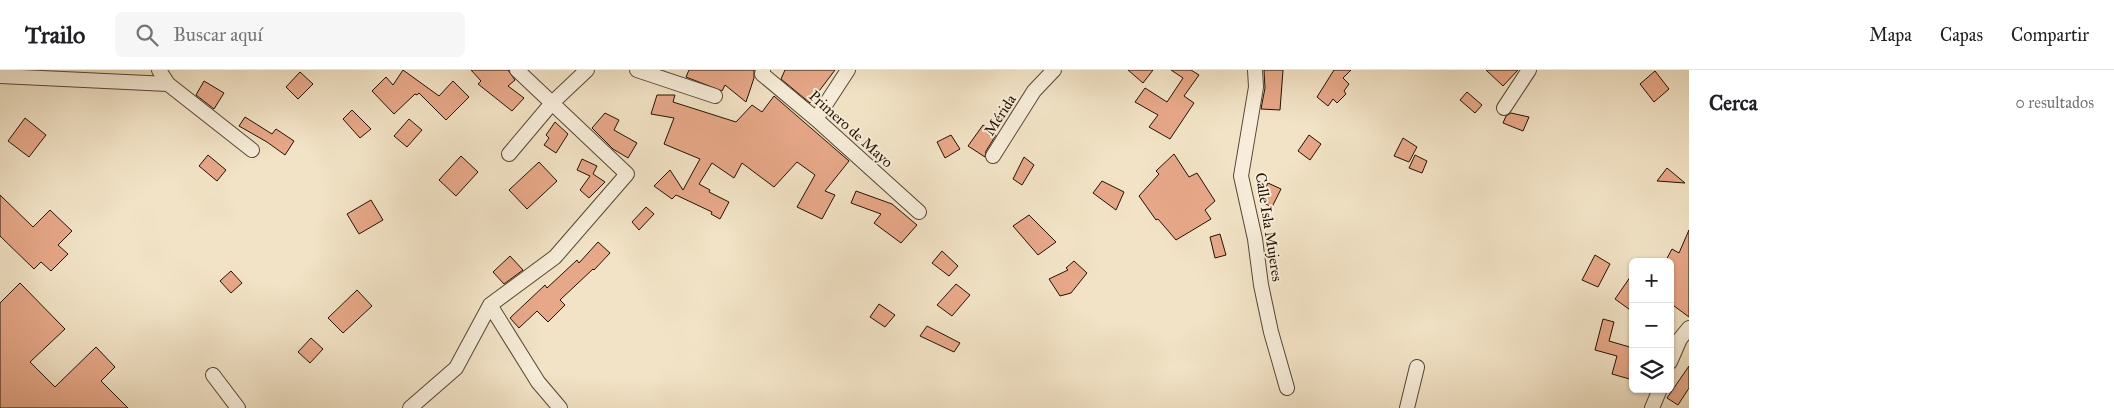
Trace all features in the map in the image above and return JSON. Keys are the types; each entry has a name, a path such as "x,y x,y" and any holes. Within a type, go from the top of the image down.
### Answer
{"street":[{"path":"159,70 168,84 252,150"},
{"path":"410,408 456,368 490,305 555,257 627,174 518,70"},
{"path":"509,154 552,103 587,70"},
{"path":"637,70 715,96"},
{"name":"Primero de Mayo","path":"763,70 762,74 816,119 919,212"},
{"path":"816,119 848,70"},
{"name":"Mérida","path":"992,156 1034,91 1054,70"},
{"name":"Calle Isla Mujeres","path":"1255,70 1256,87 1241,176 1255,239 1260,285 1287,388"},
{"path":"1504,108 1529,70"},
{"path":"0,76 168,84"},
{"path":"490,305 538,382 560,408"},
{"path":"1675,338 1689,328"},
{"path":"1407,408 1417,367"},
{"path":"213,375 238,408"},
{"path":"1652,408 1658,393"}],"building":[{"path":"403,70 439,96 453,81 469,97 446,120 419,93 415,94 394,114 372,91 386,77 393,85"},
{"path":"471,70 508,70 515,80 508,86 524,98 512,111 478,84 481,81"},
{"path":"689,70 754,70 754,78 746,102 725,85 722,91 686,77"},
{"path":"785,70 835,70 810,103 781,79"},
{"path":"1128,70 1153,70 1143,83"},
{"path":"1171,70 1191,70 1199,75 1184,96 1194,103 1170,139 1149,127 1158,115 1135,102 1145,88 1167,102 1183,78"},
{"path":"1264,70 1283,70 1280,110 1261,109 1265,88"},
{"path":"1334,70 1351,70 1343,78 1349,84 1344,91 1346,94 1337,103 1333,99 1328,106 1317,97"},
{"path":"1486,70 1518,70 1503,86"},
{"path":"1655,71 1669,89 1654,102 1640,84"},
{"path":"300,72 313,84 298,99 286,87"},
{"path":"204,81 224,93 214,109 196,95"},
{"path":"1467,92 1482,105 1475,113 1460,100"},
{"path":"657,95 675,95 673,102 736,122 752,105 762,112 774,96 849,161 825,191 835,195 822,219 797,207 815,175 797,162 774,187 742,163 734,178 712,163 699,184 710,190 709,192 729,202 720,219 711,214 712,212 676,195 672,199 654,186 670,170 683,190 700,159 664,144 674,118 651,114"},
{"path":"352,110 371,129 360,138 343,119"},
{"path":"605,113 619,120 614,130 637,143 628,158 613,149 592,128"},
{"path":"1511,113 1529,117 1523,131 1503,123 1506,116"},
{"path":"245,117 272,134 276,129 294,141 285,155 239,126"},
{"path":"25,118 46,135 29,157 8,141"},
{"path":"409,119 422,130 407,147 394,136"},
{"path":"555,122 568,134 556,153 544,145 549,138 546,135"},
{"path":"983,125 996,135 986,151 985,157 968,146"},
{"path":"951,135 960,149 945,158 937,142"},
{"path":"1309,135 1321,144 1310,160 1298,151"},
{"path":"1403,138 1417,147 1409,162 1394,156"},
{"path":"1174,154 1189,177 1197,173 1215,201 1205,210 1211,219 1176,240 1158,219 1156,220 1139,196 1159,174 1156,171"},
{"path":"208,155 226,170 217,181 199,166"},
{"path":"1415,155 1427,161 1422,173 1409,168"},
{"path":"461,156 478,172 456,196 439,180"},
{"path":"1024,157 1034,165 1022,185 1013,179"},
{"path":"582,159 597,166 593,174 605,182 589,198 580,190 590,176 577,170"},
{"path":"539,162 557,181 527,209 509,190"},
{"path":"1667,168 1685,183 1657,181"},
{"path":"1102,181 1124,192 1116,210 1093,193"},
{"path":"1268,183 1281,189 1272,207 1259,201"},
{"path":"856,191 892,204 917,225 901,243 874,223 881,214 851,203"},
{"path":"0,195 33,227 50,210 72,231 58,245 68,254 51,271 41,262 34,269 0,236"},
{"path":"371,200 383,220 359,234 347,214"},
{"path":"646,207 654,214 639,230 632,222"},
{"path":"1029,215 1056,242 1038,255 1013,226"},
{"path":"1689,230 1689,317 1674,306 1674,258 1667,258 1672,249 1679,253"},
{"path":"1220,234 1226,255 1215,258 1210,237"},
{"path":"598,242 610,253 560,300 565,305 548,322 537,311 519,328 510,318 545,285 547,288 577,260 579,263"},
{"path":"942,251 958,266 949,276 932,263"},
{"path":"1595,255 1610,264 1598,287 1582,280"},
{"path":"510,256 523,270 504,284 493,272"},
{"path":"1074,261 1087,273 1071,293 1060,296 1049,279 1068,270 1066,268"},
{"path":"231,271 242,283 231,293 220,281"},
{"path":"1629,279 1629,309 1615,299"},
{"path":"20,283 65,329 30,362 55,387 96,347 115,367 101,381 128,408 0,408 0,303"},
{"path":"956,284 970,295 952,316 937,305"},
{"path":"357,290 372,306 343,333 328,318"},
{"path":"879,304 895,315 885,327 870,317"},
{"path":"1603,319 1614,322 1609,341 1629,347 1629,379 1612,374 1617,356 1595,350"},
{"path":"927,326 960,343 954,352 920,336"},
{"path":"311,338 323,349 310,363 298,352"},
{"path":"1689,366 1689,388 1678,405 1667,398 1670,393 1674,393 1674,388"}]}
